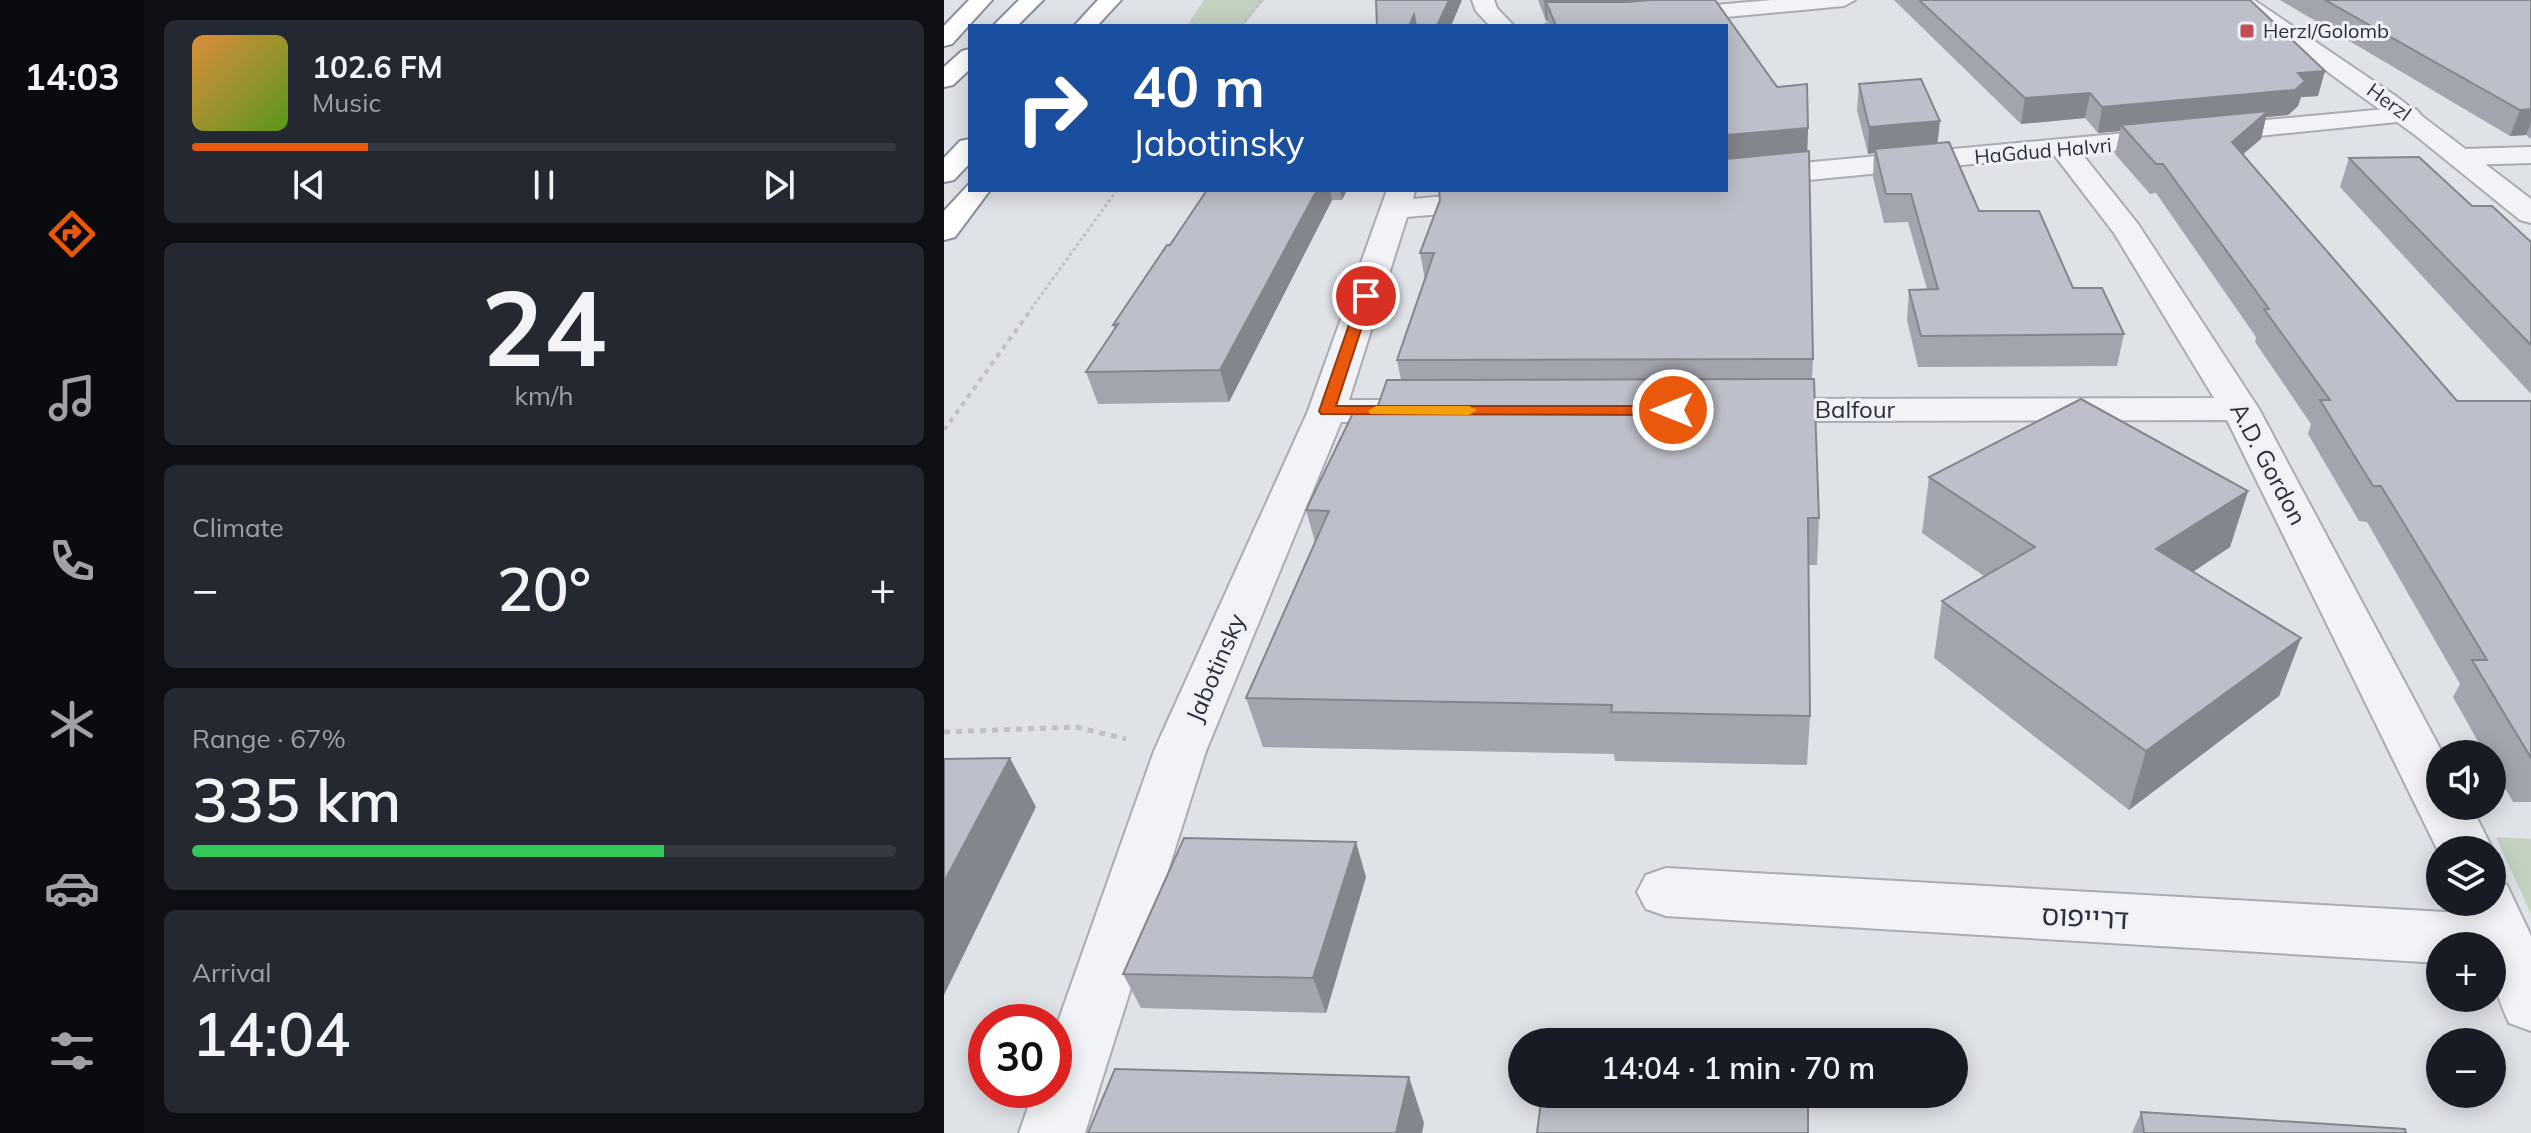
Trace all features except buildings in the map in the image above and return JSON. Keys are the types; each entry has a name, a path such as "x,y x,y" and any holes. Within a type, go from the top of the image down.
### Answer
{"highway":[{"path":"944,39 981,0"},
{"path":"1006,24 1032,0"},
{"path":"1087,24 1112,0"},
{"path":"1097,24 1112,0"},
{"path":"944,80 968,58"},
{"path":"944,174 968,149"},
{"path":"944,231 974,192"}],"street":[{"path":"1483,0 1487,11 1501,24"},
{"path":"1577,24 1844,0"},
{"name":"Herzl","path":"2239,0 2408,115 2531,214"},
{"name":"HaGdud HaIvri","path":"1728,179 2408,115"},
{"name":"A.D. Gordon","path":"2064,149 2127,230 2240,409 2426,772"},
{"path":"2464,157 2531,155"},
{"path":"1398,200 1567,192"},
{"name":"Jabotinsky","path":"1052,1133 1180,751 1327,411 1398,200"},
{"name":"Balfour","path":"1720,410 2240,409"},
{"path":"1327,411 1468,410"},
{"name":"דרייפוס","path":"1666,892 2496,922"},
{"path":"2496,922 2531,1003"}],"path":[{"path":"1243,24 1262,0"},
{"path":"944,430 1116,192"},
{"path":"944,732 1076,727 1180,751"}],"green space":[{"path":"1204,0 1264,0 1245,24 1188,24"},
{"path":"2506,838 2531,839 2531,914 2506,859"}],"slow traffic":[{"path":"1376,411 1469,410"}],"place":[{"name":"Herzl/Golomb","path":"2247,31"}],"route":[{"path":"1366,296 1327,411 1673,410"}]}
